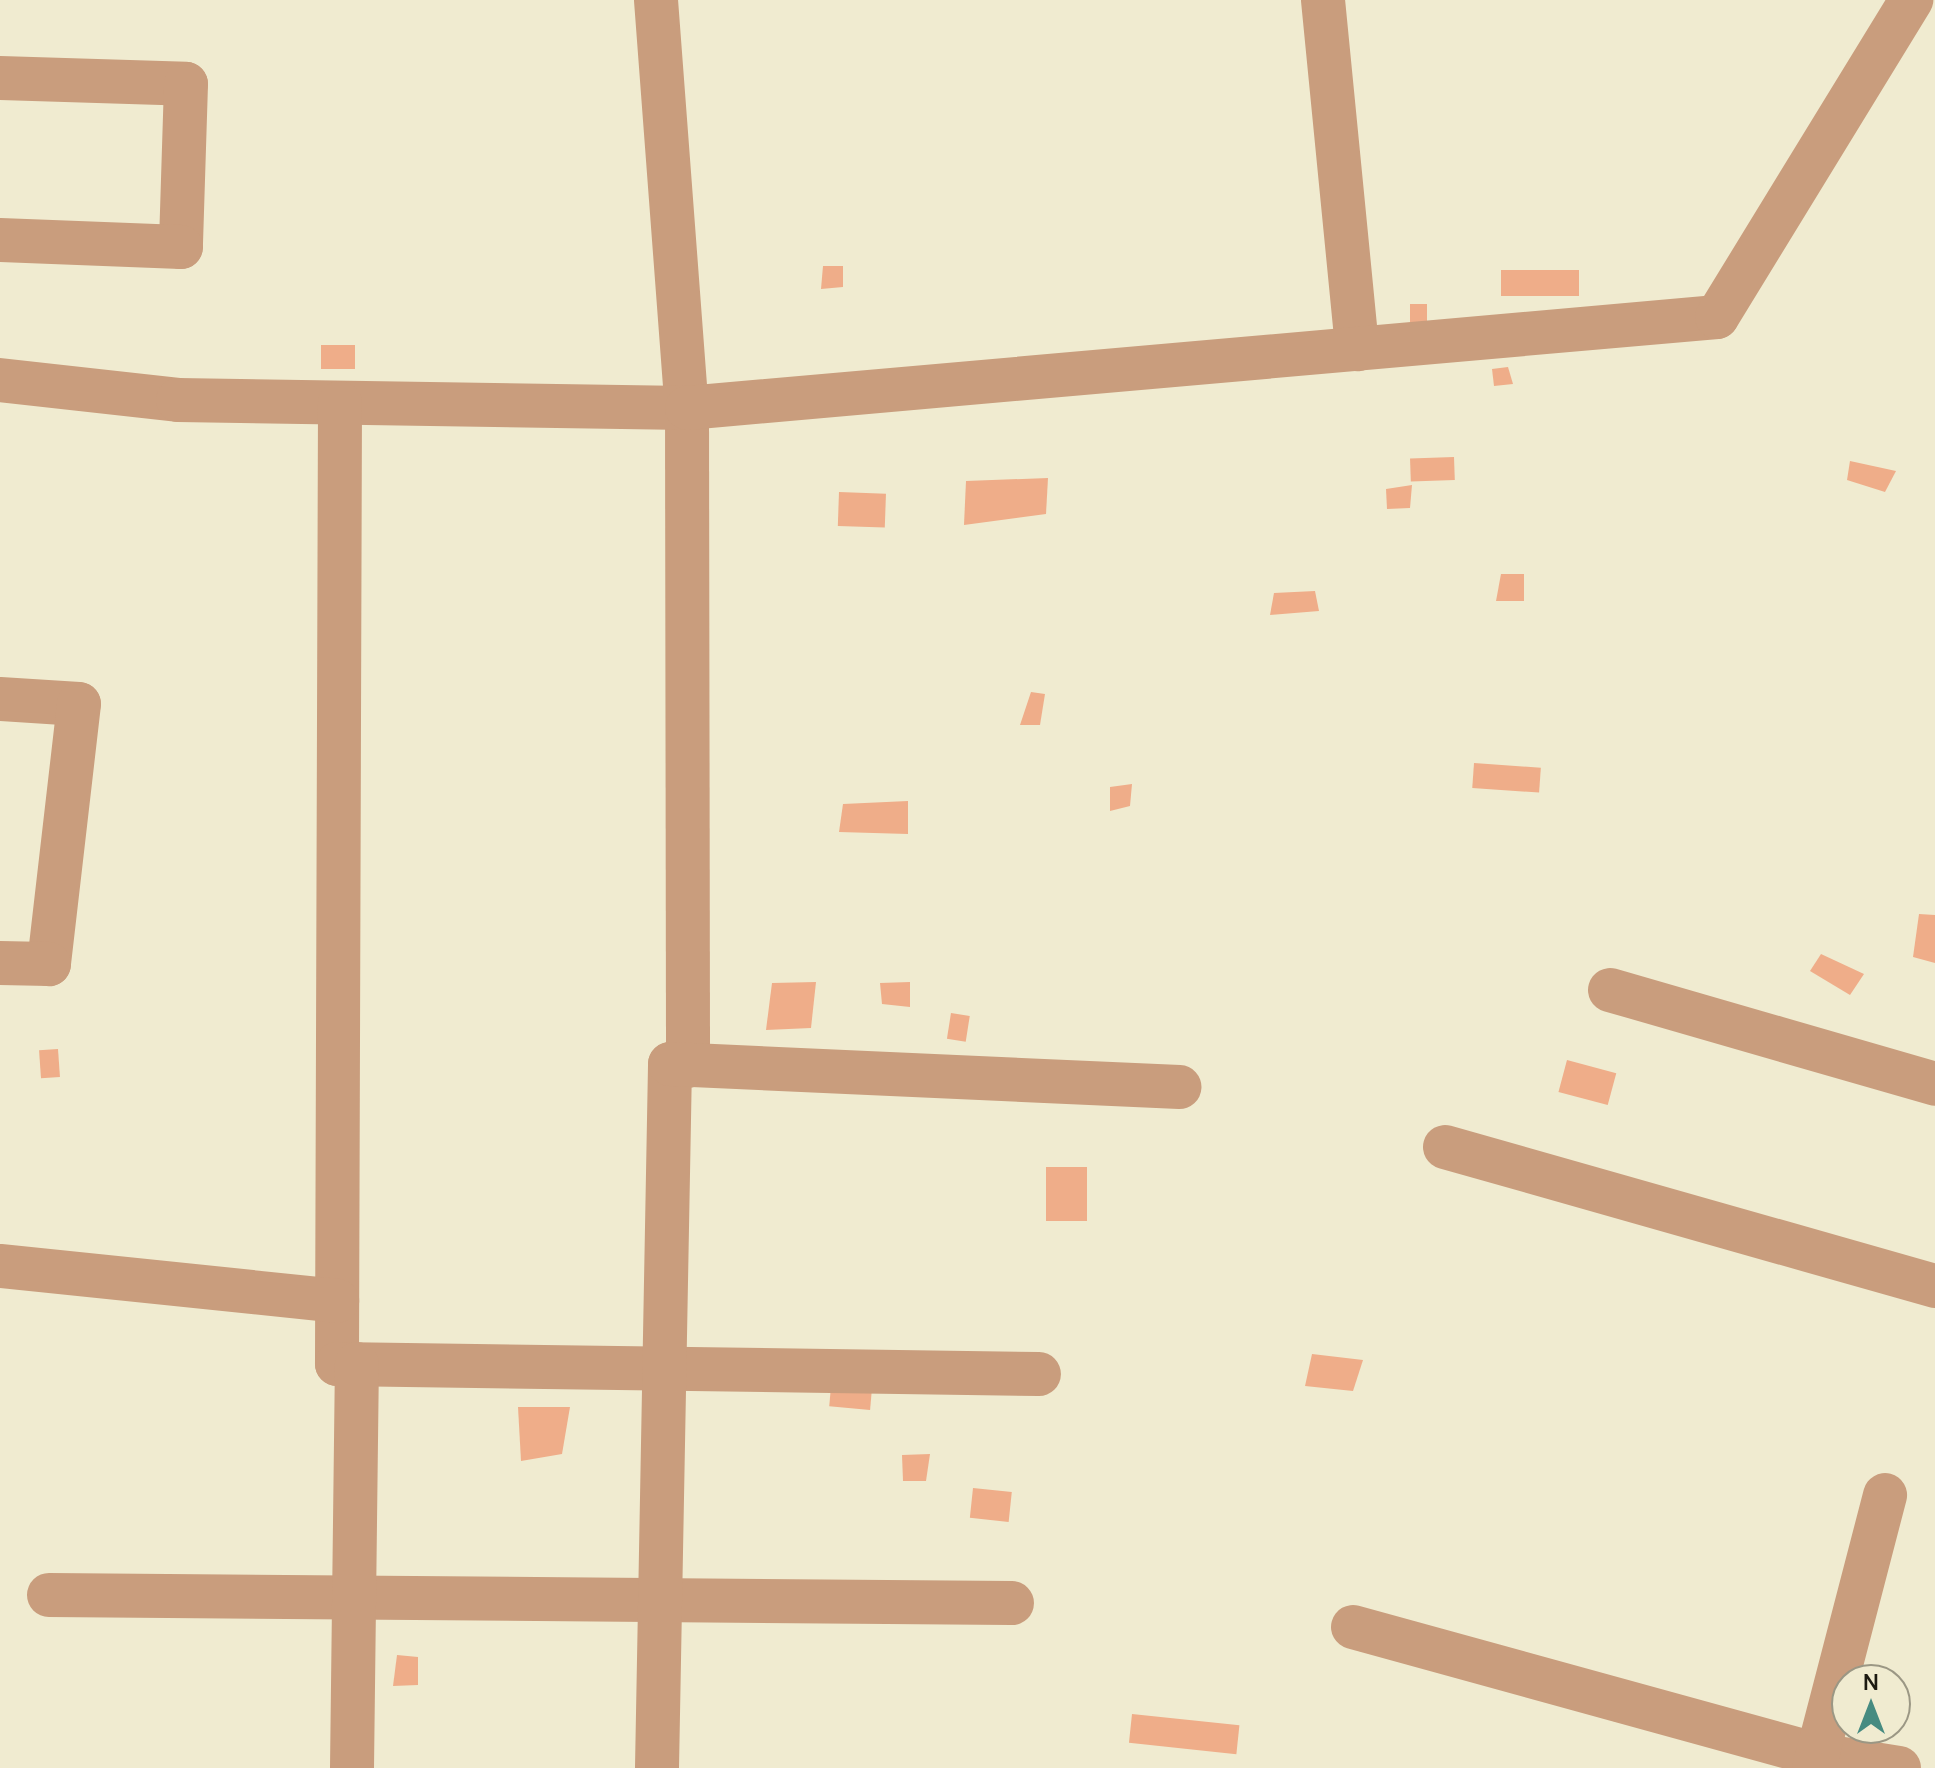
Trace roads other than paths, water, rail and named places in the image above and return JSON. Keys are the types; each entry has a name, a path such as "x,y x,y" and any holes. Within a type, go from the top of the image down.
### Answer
{"street":[{"path":"656,0 687,408 688,1066"},
{"path":"1323,0 1357,349"},
{"path":"0,380 178,400 687,408 1717,317 1911,0"},
{"path":"0,78 186,84 181,247 0,240"},
{"path":"340,403 337,1364 1039,1374"},
{"path":"0,699 79,704 49,964 0,963"},
{"path":"1610,990 1935,1084"},
{"path":"657,1768 670,1064 1179,1087"},
{"path":"1445,1147 1935,1286"},
{"path":"0,1266 337,1301"},
{"path":"352,1768 357,1364"},
{"path":"1816,1762 1885,1495"},
{"path":"49,1595 1012,1603"},
{"path":"1353,1627 1816,1762 1899,1768"}]}
